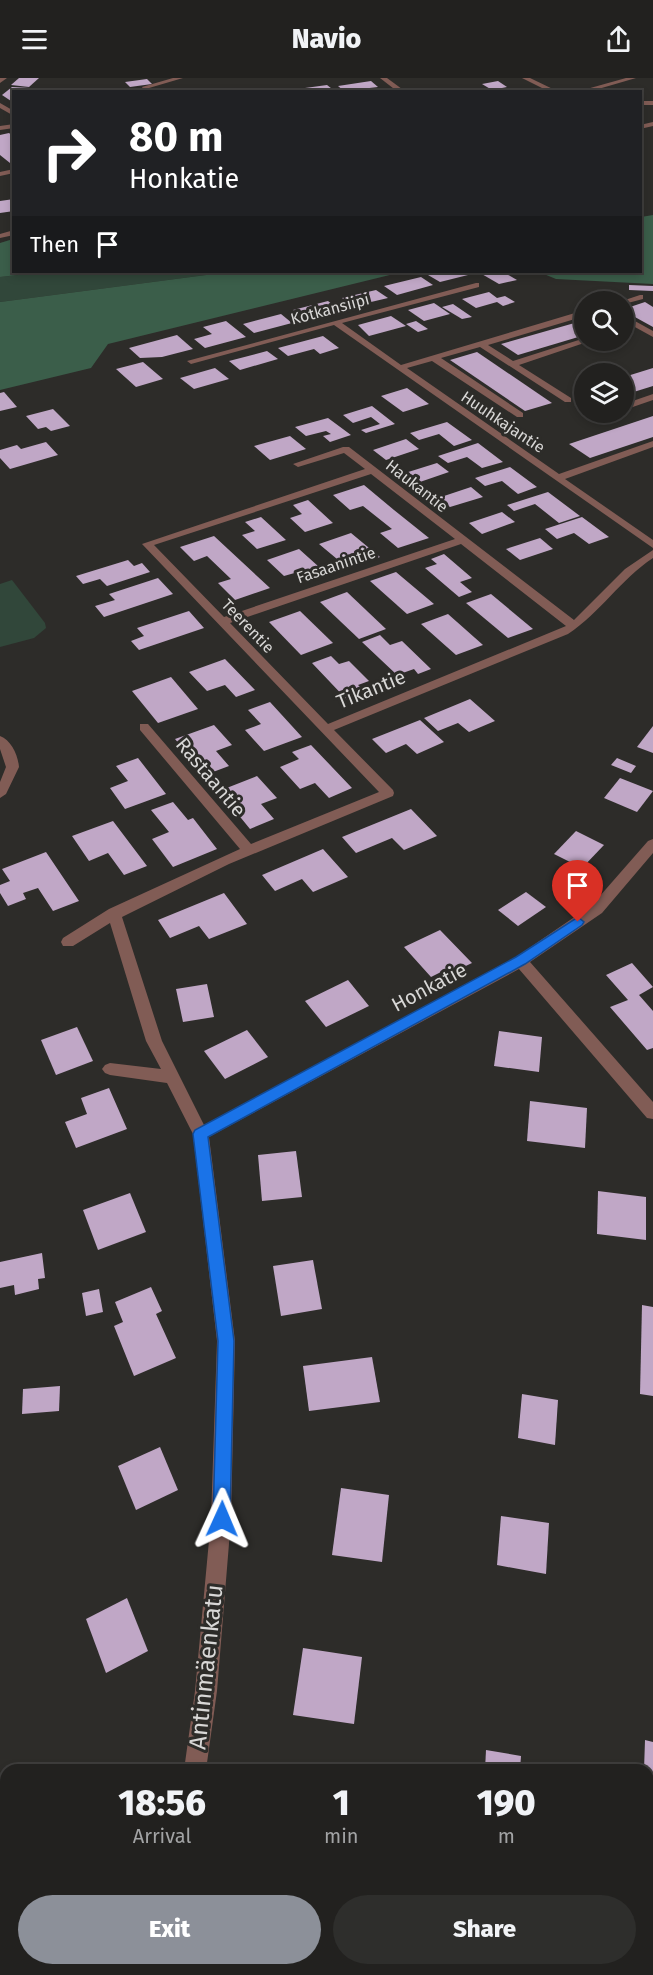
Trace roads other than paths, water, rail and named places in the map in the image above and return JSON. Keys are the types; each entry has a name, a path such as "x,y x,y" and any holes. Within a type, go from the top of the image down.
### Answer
{"street":[{"path":"0,81 4,78"},
{"path":"148,90 156,81 180,78"},
{"path":"383,78 401,90"},
{"path":"525,78 552,90"},
{"path":"587,90 633,78"},
{"name":"Kotkansiipi","path":"191,362 476,285"},
{"path":"634,299 640,297"},
{"path":"399,368 574,316"},
{"name":"Huuhkajantie","path":"336,323 653,545"},
{"path":"634,323 653,333"},
{"path":"634,327 639,326"},
{"path":"481,344 568,400"},
{"path":"512,364 574,345"},
{"path":"434,358 520,415"},
{"path":"634,404 653,397"},
{"path":"558,478 653,444"},
{"path":"298,464 346,449 372,470"},
{"name":"Haukantie","path":"147,544 372,470 574,626"},
{"name":"Fasaanintie","path":"221,622 462,540"},
{"name":"Teerentie","path":"147,544 326,729"},
{"name":"Tikantie","path":"68,942 114,913 249,851 388,793 326,729 574,626 653,553"},
{"name":"Rastaantie","path":"144,727 249,851"},
{"path":"0,740 14,759 14,765 0,794"},
{"name":"Honkatie","path":"201,1134 521,961 597,909 653,844"},
{"path":"114,913 154,1041 201,1134"},
{"path":"521,961 653,1113"},
{"path":"110,1069 172,1077"},
{"name":"Antinmäenkatu","path":"196,1764 206,1691 222,1519 226,1341 201,1134"}]}
